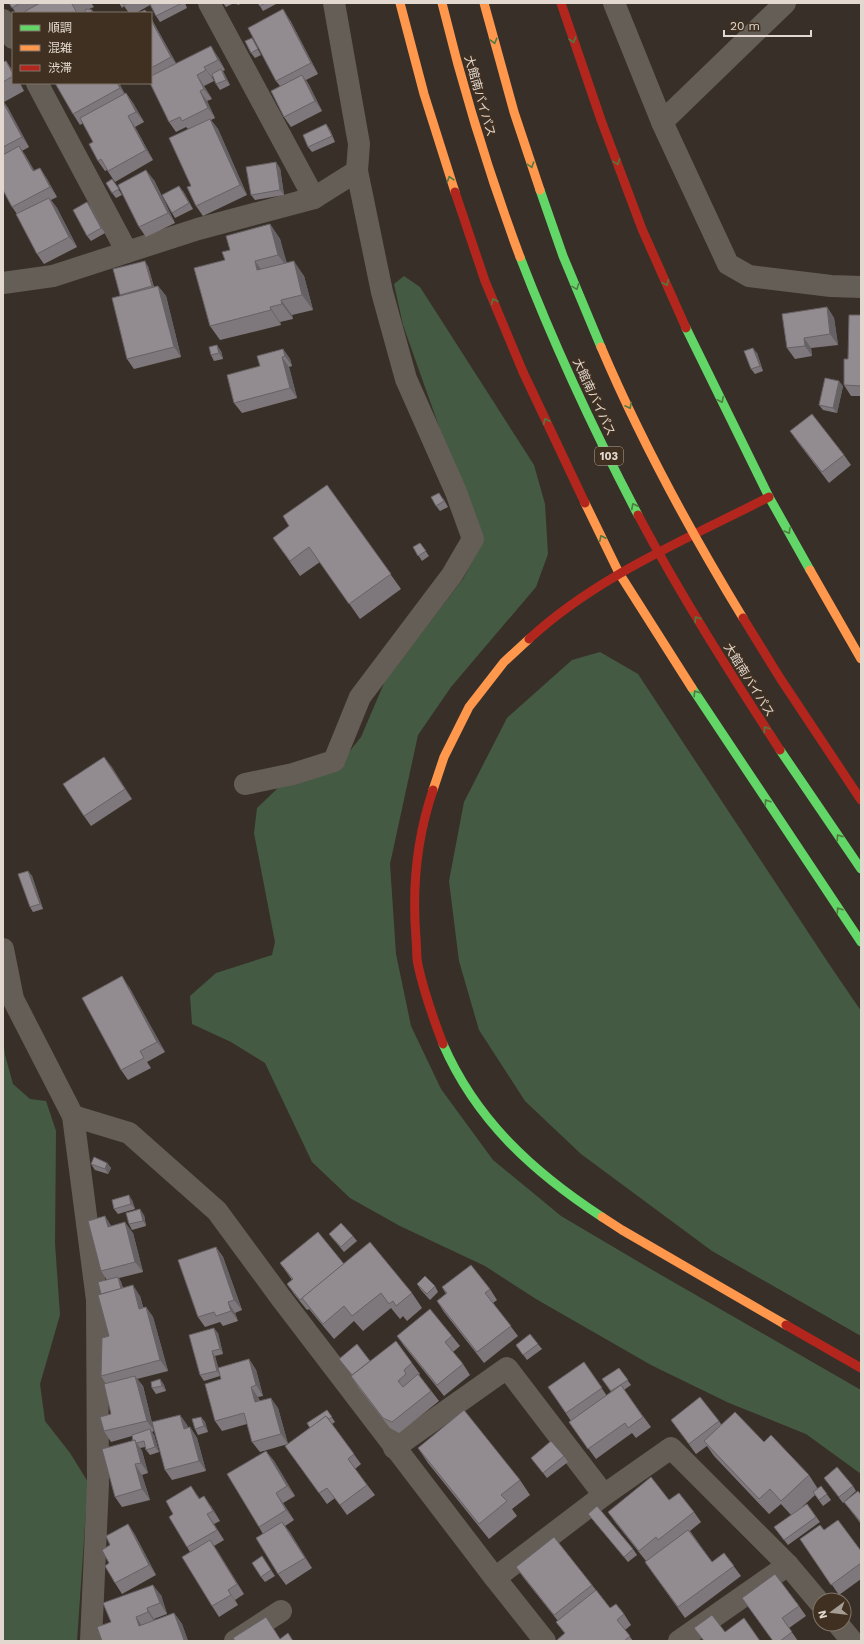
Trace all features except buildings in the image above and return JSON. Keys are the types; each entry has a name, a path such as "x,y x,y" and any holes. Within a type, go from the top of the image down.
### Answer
{"main road":[{"path":"400,3 424,94 448,173 485,280 530,386 619,573 662,642 861,942"},
{"name":"大館南バイパス","path":"442,3 468,102 502,206 541,309 589,417 638,514 692,612 754,712 861,869"},
{"path":"484,3 506,89 539,189 577,292 622,392 672,494 730,598 791,695 861,800"},
{"path":"561,3 601,120 642,229 696,350 768,497 861,659"},
{"path":"768,497 619,573 548,621 504,662 469,707 444,757 425,812 417,863 414,912 418,964 432,1017 452,1064 476,1104 506,1140 537,1170 576,1200 622,1230 861,1368"}],"street":[{"path":"209,3 314,198"},
{"path":"245,784 293,774 334,761 360,697 452,575 473,539 456,492 406,379 382,292 357,172 358,144 334,3"},
{"path":"614,3 662,122 728,264 749,276 831,286 861,287"},
{"path":"662,122 785,3"},
{"path":"3,20 12,36"},
{"path":"38,84 127,252"},
{"path":"3,283 53,276 198,230 314,198 357,172"},
{"path":"3,949 13,999 73,1116 97,1300 98,1484 91,1641"},
{"path":"73,1116 129,1132 216,1211 394,1448 545,1641"},
{"path":"394,1448 507,1368 604,1495"},
{"path":"495,1578 604,1495 671,1448 788,1566 812,1594"},
{"path":"679,1641 788,1566"},
{"path":"235,1641 281,1611"},
{"path":"845,1632 852,1641"}],"green space":[{"path":"404,276 420,287 534,465 545,504 548,554 536,587 451,687 418,735 390,864 396,954 411,1026 441,1089 493,1160 561,1216 861,1390 861,1474 806,1434 729,1403 651,1365 536,1299 485,1266 400,1226 350,1198 312,1162 265,1063 231,1042 192,1024 190,996 216,973 272,955 275,942 254,833 257,808 280,786 338,766 361,737 385,681 463,579 481,545 403,325 394,284"},
{"path":"600,652 638,674 861,1011 861,1336 712,1251 581,1154 525,1101 479,1030 459,961 449,881 464,802 507,718 572,660"},
{"path":"3,1037 5,1055 13,1084 30,1099 46,1101 56,1131 55,1243 60,1315 40,1384 45,1421 70,1453 88,1482 77,1641 3,1641"}],"traffic: fast":[{"path":"540,190 563,256 601,347"},
{"path":"520,257 575,388 638,515"},
{"path":"686,328 769,497 810,570"},
{"path":"692,688 861,942"},
{"path":"780,750 861,869"},
{"path":"443,1044 456,1071 472,1097 509,1142 530,1163 553,1182 602,1217"}],"traffic: slow":[{"path":"400,3 424,94 455,192"},
{"path":"442,3 477,131 520,257"},
{"path":"484,3 514,112 540,190"},
{"path":"601,347 616,382 667,485 685,519 743,618"},
{"path":"585,503 619,573 692,688"},
{"path":"810,570 861,659"},
{"path":"433,790 444,757 469,707 504,662 529,639"},
{"path":"602,1217 786,1325"}],"traffic: jam":[{"path":"561,3 601,120 642,229 686,328"},
{"path":"455,192 485,281 523,372 585,503"},
{"path":"529,639 555,617 613,577 769,497"},
{"path":"638,515 706,634 780,750"},
{"path":"743,618 780,678 861,800"},
{"path":"433,790 423,826 417,863 415,882 415,920 418,965 429,1005 443,1044"},
{"path":"786,1325 861,1368"}]}
